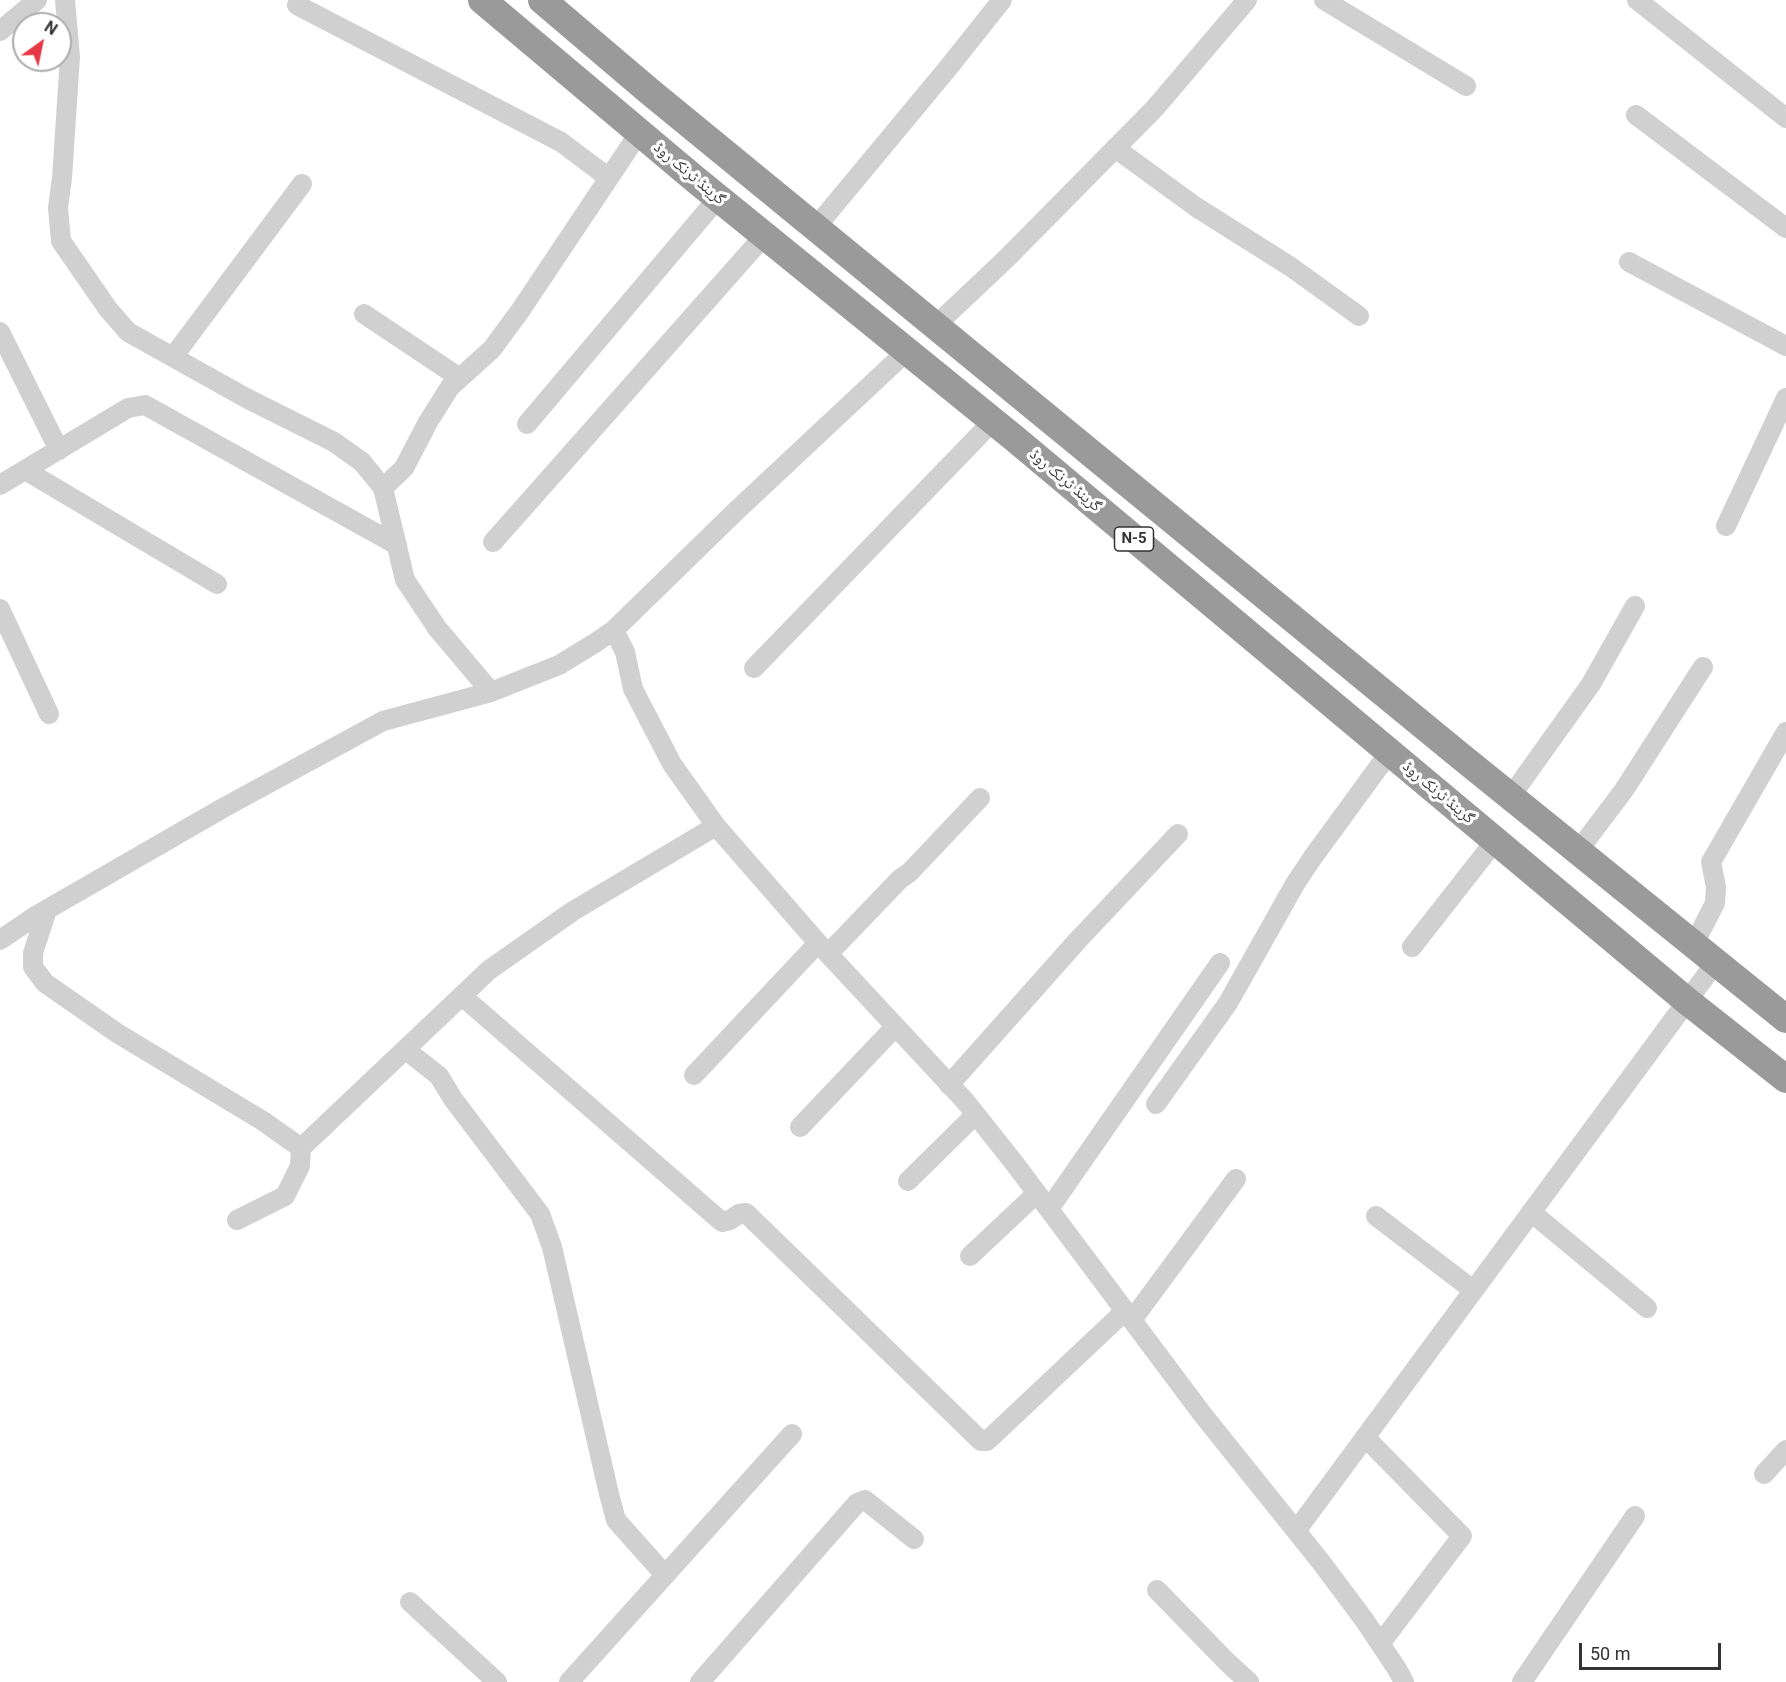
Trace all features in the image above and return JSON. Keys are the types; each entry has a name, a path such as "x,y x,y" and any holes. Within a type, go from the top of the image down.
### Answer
{"highway":[{"name":"گرینڈ ٹرنک روڈ","path":"482,0 764,236 993,421 1687,1001 1786,1079"},
{"name":"N-5","path":"542,0 1510,796 1786,1019"}],"street":[{"path":"0,31 38,0"},
{"path":"65,0 70,57 58,208 62,241 108,309 128,332 248,399 334,442 362,462 383,488 405,580 437,628 491,692"},
{"path":"816,227 1002,0"},
{"path":"936,325 1007,258 1155,108 1247,0"},
{"path":"1324,0 1466,86"},
{"path":"1637,0 1786,118"},
{"path":"297,5 561,142 609,178"},
{"path":"1636,115 1786,228"},
{"path":"383,488 404,468 433,413 450,387 492,348 519,311 639,133"},
{"path":"1115,148 1196,207 1291,267 1359,316"},
{"path":"174,357 302,184"},
{"path":"527,423 718,198"},
{"path":"493,542 764,236"},
{"path":"1629,262 1786,346"},
{"path":"364,314 460,378"},
{"path":"0,332 59,450"},
{"path":"0,940 47,910 223,808 383,721 491,692 559,665 614,630 735,512 907,351"},
{"path":"1726,525 1780,425 1786,398"},
{"path":"0,485 128,408 145,405 397,545"},
{"path":"754,668 993,421"},
{"path":"25,470 217,584"},
{"path":"1510,796 1591,684 1635,606"},
{"path":"0,609 49,714"},
{"path":"614,630 625,652 633,689 672,764 716,826 823,949 975,1115 1037,1193 1203,1415 1321,1562 1380,1644 1404,1682"},
{"path":"1578,851 1624,790 1703,667"},
{"path":"1694,944 1714,903 1716,887 1711,862 1786,732"},
{"path":"1156,1104 1228,1003 1295,884 1389,753"},
{"path":"694,1075 823,949 910,872 980,798"},
{"path":"237,1220 285,1196 300,1166 301,1148 489,970 573,911 716,826"},
{"path":"949,1084 1078,940 1178,834"},
{"path":"1412,947 1495,841"},
{"path":"47,910 33,953 33,967 45,983 117,1033 263,1121 301,1148"},
{"path":"949,1084 1072,946"},
{"path":"1296,1532 1716,962"},
{"path":"1049,1209 1220,963"},
{"path":"462,996 722,1222 746,1213 981,1441 987,1441 1128,1315 1236,1179"},
{"path":"800,1127 896,1027"},
{"path":"406,1050 439,1076 453,1099 540,1214 552,1247 616,1520 665,1575"},
{"path":"908,1181 975,1115"},
{"path":"970,1256 1037,1193"},
{"path":"1532,1212 1647,1308"},
{"path":"1376,1216 1473,1290"},
{"path":"569,1682 792,1434"},
{"path":"1365,1437 1462,1536 1380,1644"},
{"path":"1764,1474 1786,1450"},
{"path":"700,1682 857,1503 865,1500 914,1539"},
{"path":"1522,1682 1635,1516"},
{"path":"1157,1590 1249,1682"},
{"path":"410,1602 497,1682"}]}
